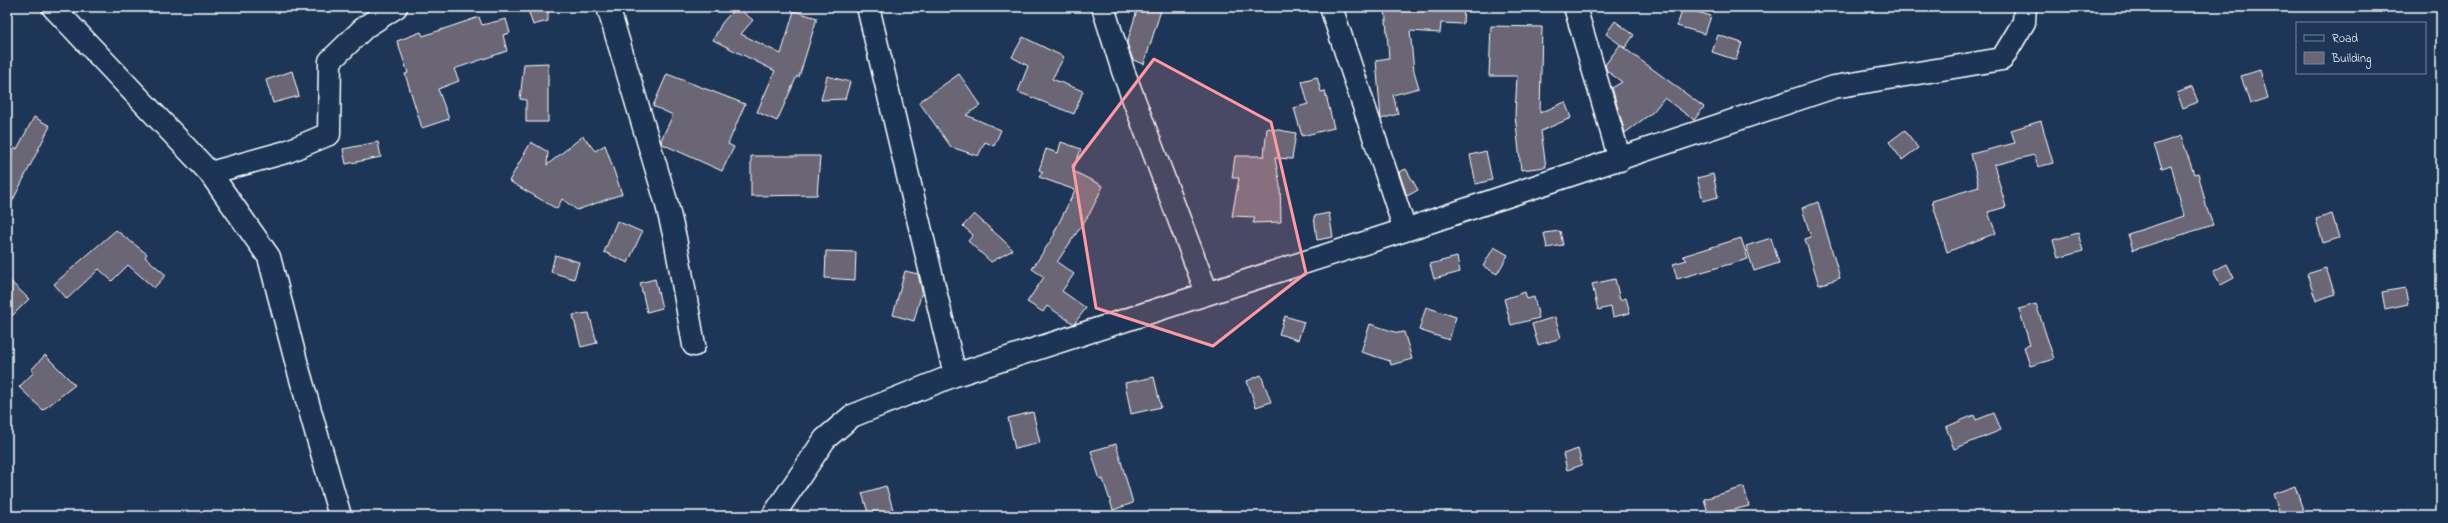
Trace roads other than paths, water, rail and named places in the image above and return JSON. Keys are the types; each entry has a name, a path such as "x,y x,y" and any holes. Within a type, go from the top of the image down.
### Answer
{"street":[{"path":"53,7 210,173 269,257 297,365 340,516"},
{"path":"210,173 286,152 330,134 330,61 365,27 396,7"},
{"path":"608,7 670,216 694,345"},
{"path":"868,7 955,375"},
{"path":"1103,7 1123,71 1207,293"},
{"path":"1331,7 1405,230"},
{"path":"1575,7 1620,160"},
{"path":"773,516 825,438 852,416 955,375 1620,160 1834,87 2002,59 2024,22 2025,7"}]}
